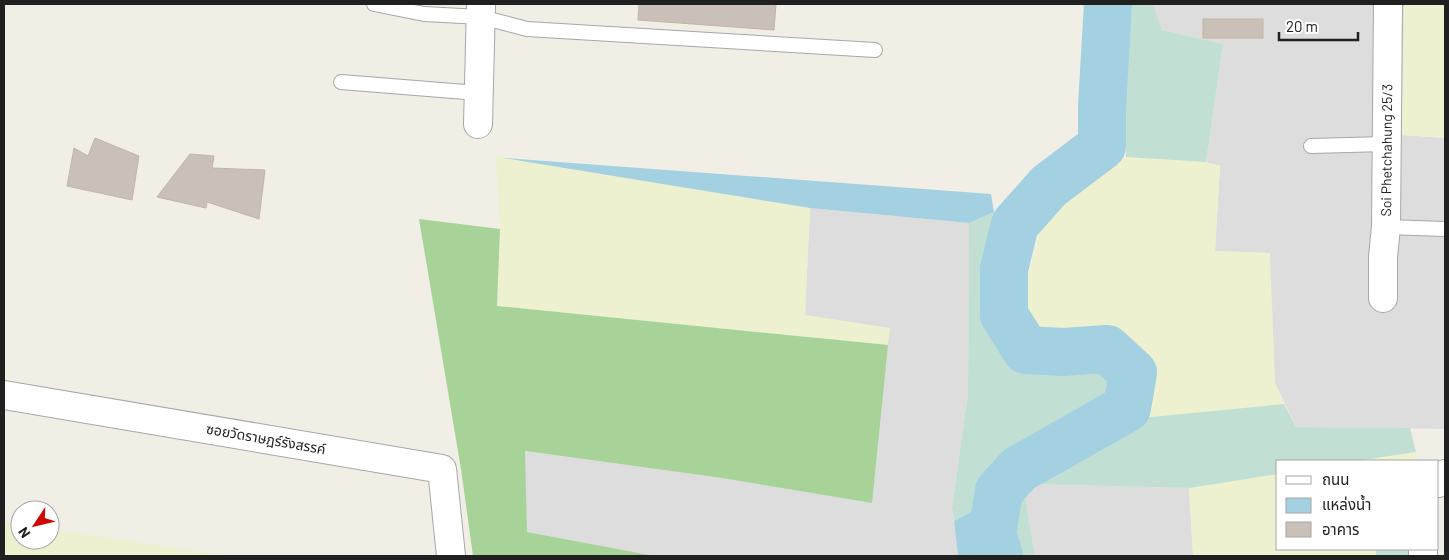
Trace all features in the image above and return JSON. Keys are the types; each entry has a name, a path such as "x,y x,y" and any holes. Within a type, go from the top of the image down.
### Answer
{"street":[{"name":"Soi Phetchahung 25/3","path":"1383,298 1386,227 1388,4"},
{"path":"478,124 481,10"},
{"name":"ซอยวัดราษฎร์รังสรรค์","path":"4,395 442,469 451,556"}],"lane":[{"path":"374,4 424,14 481,10 527,29 875,50"},
{"path":"341,82 478,93"},
{"path":"1311,146 1386,144"},
{"path":"1386,227 1445,230"}],"shaded area":[{"path":"1153,4 1404,4 1402,135 1445,138 1445,429 1296,427 1275,383 1269,253 1215,251 1220,166 1206,162 1223,44 1162,30"},
{"path":"810,208 969,223 968,393 952,508 958,556 655,556 527,532 524,451 722,478 872,503 805,315"},
{"path":"1023,484 1189,488 1193,556 1035,556"}],"green space":[{"path":"1125,4 1153,4 1162,30 1223,44 1206,162 1126,157"},
{"path":"1404,4 1445,4 1445,138 1402,135"},
{"path":"496,156 810,208 805,315 890,328 888,345 497,306 500,229"},
{"path":"1126,157 1206,162 1220,166 1215,251 1270,253 1275,383 1284,404 1141,418 1149,361 1129,336 1089,329 1045,334 1031,327 1022,306 1045,213 1064,196"},
{"path":"994,212 1003,340 1017,365 1091,364 1115,372 1114,404 1141,418 1284,404 1296,427 1410,428 1416,452 1363,460 1276,460 1276,474 1189,488 1023,484 1035,556 1009,556 1007,553 1004,494 954,521 952,508 968,393 969,223"},
{"path":"419,219 500,229 497,306 888,345 872,503 722,478 525,451 527,532 655,556 473,556 461,469"},
{"path":"1416,452 1416,460 1363,460"},
{"path":"1276,474 1276,550 1376,550 1376,556 1193,556 1189,488"},
{"path":"4,522 10,523 10,550 60,550 60,531 229,556 4,556"},
{"path":"1376,550 1417,550 1417,556 1376,556"}],"water":[{"path":"503,158 991,194 994,212 969,223 810,208"},
{"path":"1004,494 1007,553 1009,556 958,556 954,521"}],"building":[{"path":"639,4 776,4 774,30 638,20"},
{"path":"1203,19 1263,19 1263,38 1203,38"},
{"path":"95,138 139,156 132,200 67,186 74,148 88,156"},
{"path":"190,154 214,156 212,168 265,170 259,219 207,202 206,208 157,197"}],"waterway":[{"path":"999,556 992,534 999,491 1019,469 1127,408 1133,373 1107,349 1063,352 1026,350 1004,315 1004,269 1015,224 1049,186 1102,146 1102,106 1108,4"}]}
